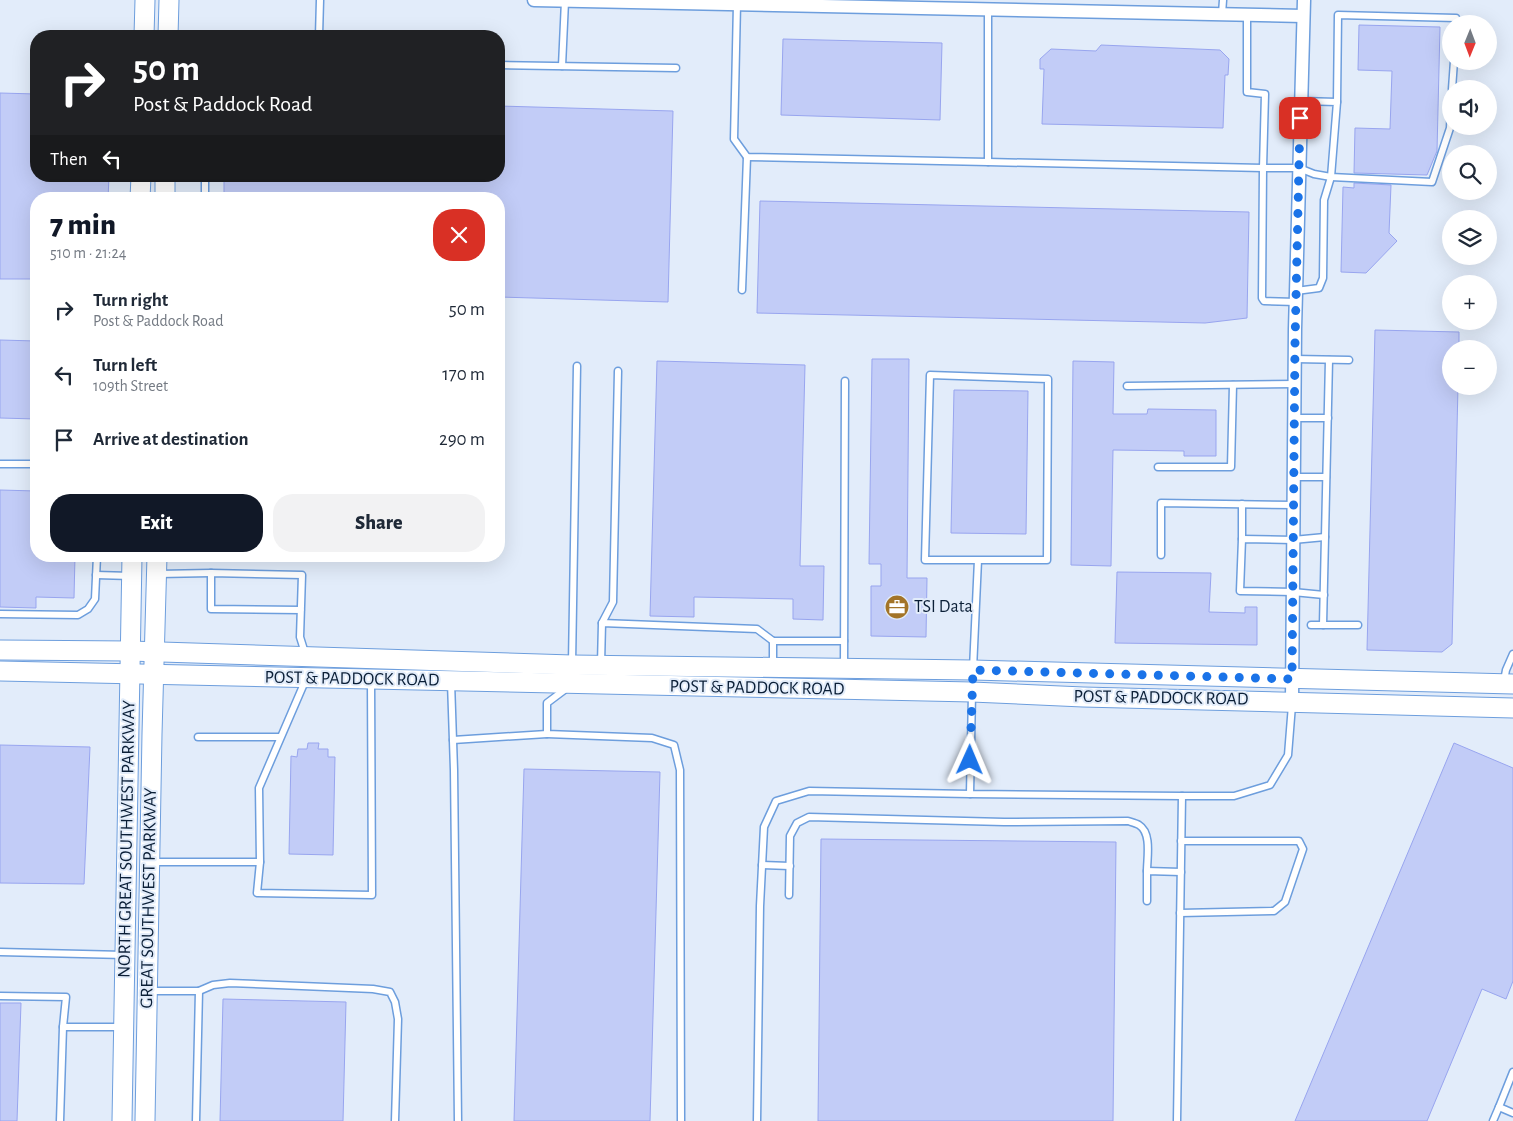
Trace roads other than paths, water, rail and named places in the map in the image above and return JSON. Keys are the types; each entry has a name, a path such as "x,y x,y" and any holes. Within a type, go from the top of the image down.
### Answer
{"street":[{"path":"144,30 145,0"},
{"path":"168,30 169,0"},
{"path":"534,0 737,4 897,4 988,9 1303,16"},
{"path":"1292,701 1294,384 1304,0"},
{"name":"NORTH GREAT SOUTHWEST PARKWAY","path":"122,1121 132,562"},
{"path":"154,675 156,565"},
{"name":"POST & PADDOCK ROAD","path":"0,650 130,651 306,657 572,675 1083,697 1513,708"},
{"path":"306,657 306,678"},
{"name":"POST & PADDOCK ROAD","path":"0,671 451,682 572,675 601,666 973,670 1508,684"},
{"path":"972,692 973,670"},
{"name":"GREAT SOUTHWEST PARKWAY","path":"145,1121 154,675"},
{"path":"125,990 148,991"}],"lane":[{"path":"319,30 320,0"},
{"path":"1222,14 1223,0"},
{"path":"562,66 565,1"},
{"path":"737,4 734,139 747,157 742,290"},
{"path":"988,9 988,162"},
{"path":"1247,15 1247,92 1265,94 1262,298 1264,300 1296,297 1319,288 1323,278 1324,200 1331,177 1337,102 1338,14 1442,18"},
{"path":"505,65 676,68"},
{"path":"1301,101 1337,102"},
{"path":"747,157 1299,168 1314,174 1331,177 1432,182 1448,135"},
{"path":"1295,359 1350,360"},
{"path":"1323,625 1329,360"},
{"path":"547,734 547,702 572,675 577,366"},
{"path":"601,666 602,623 613,602 618,371"},
{"path":"930,375 1048,379 1047,560 978,560 926,560 930,375"},
{"path":"844,669 845,381"},
{"path":"1127,386 1294,384"},
{"path":"1158,467 1231,467 1233,385"},
{"path":"1294,418 1328,418"},
{"path":"0,464 30,464"},
{"path":"1294,477 1326,477"},
{"path":"1161,555 1160,503 1294,505"},
{"path":"1242,504 1240,591 1293,592 1324,596"},
{"path":"1242,539 1294,540 1325,537"},
{"path":"973,670 978,560"},
{"path":"0,614 78,615 88,609 95,599 97,562"},
{"path":"156,565 211,574 302,576 300,637 306,657"},
{"path":"211,574 211,609 300,610"},
{"path":"96,575 132,576"},
{"path":"602,623 757,629 773,641 844,641"},
{"path":"1311,625 1358,626"},
{"path":"773,641 773,668"},
{"path":"1508,684 1506,670 1513,654"},
{"path":"306,678 259,788 260,862 257,893 372,895 372,680"},
{"path":"451,682 458,1121"},
{"path":"970,794 972,692"},
{"path":"757,1121 764,827 776,801 809,791 1234,796 1270,785 1288,755 1292,701"},
{"path":"452,740 547,734 652,738 674,745 680,770 681,1121"},
{"path":"198,737 280,737"},
{"path":"1177,1121 1182,796"},
{"path":"789,895 790,836 797,824 809,818 1004,822 1128,821 1139,825 1144,830 1148,840 1147,901"},
{"path":"1180,913 1274,911 1285,902 1303,849 1299,841 1182,841"},
{"path":"150,862 260,862"},
{"path":"762,865 790,866"},
{"path":"1147,871 1181,872"},
{"path":"0,952 126,954"},
{"path":"148,991 199,991 213,985 230,983 373,989 390,992 395,1002 398,1019 395,1121"},
{"path":"196,1121 199,991"},
{"path":"0,996 66,997 63,1027 60,1121"},
{"path":"63,1027 124,1027"},
{"path":"1493,1121 1513,1072"},
{"path":"1499,1107 1513,1113"}],"place":[{"name":"TSI Data","path":"897,607"}]}
